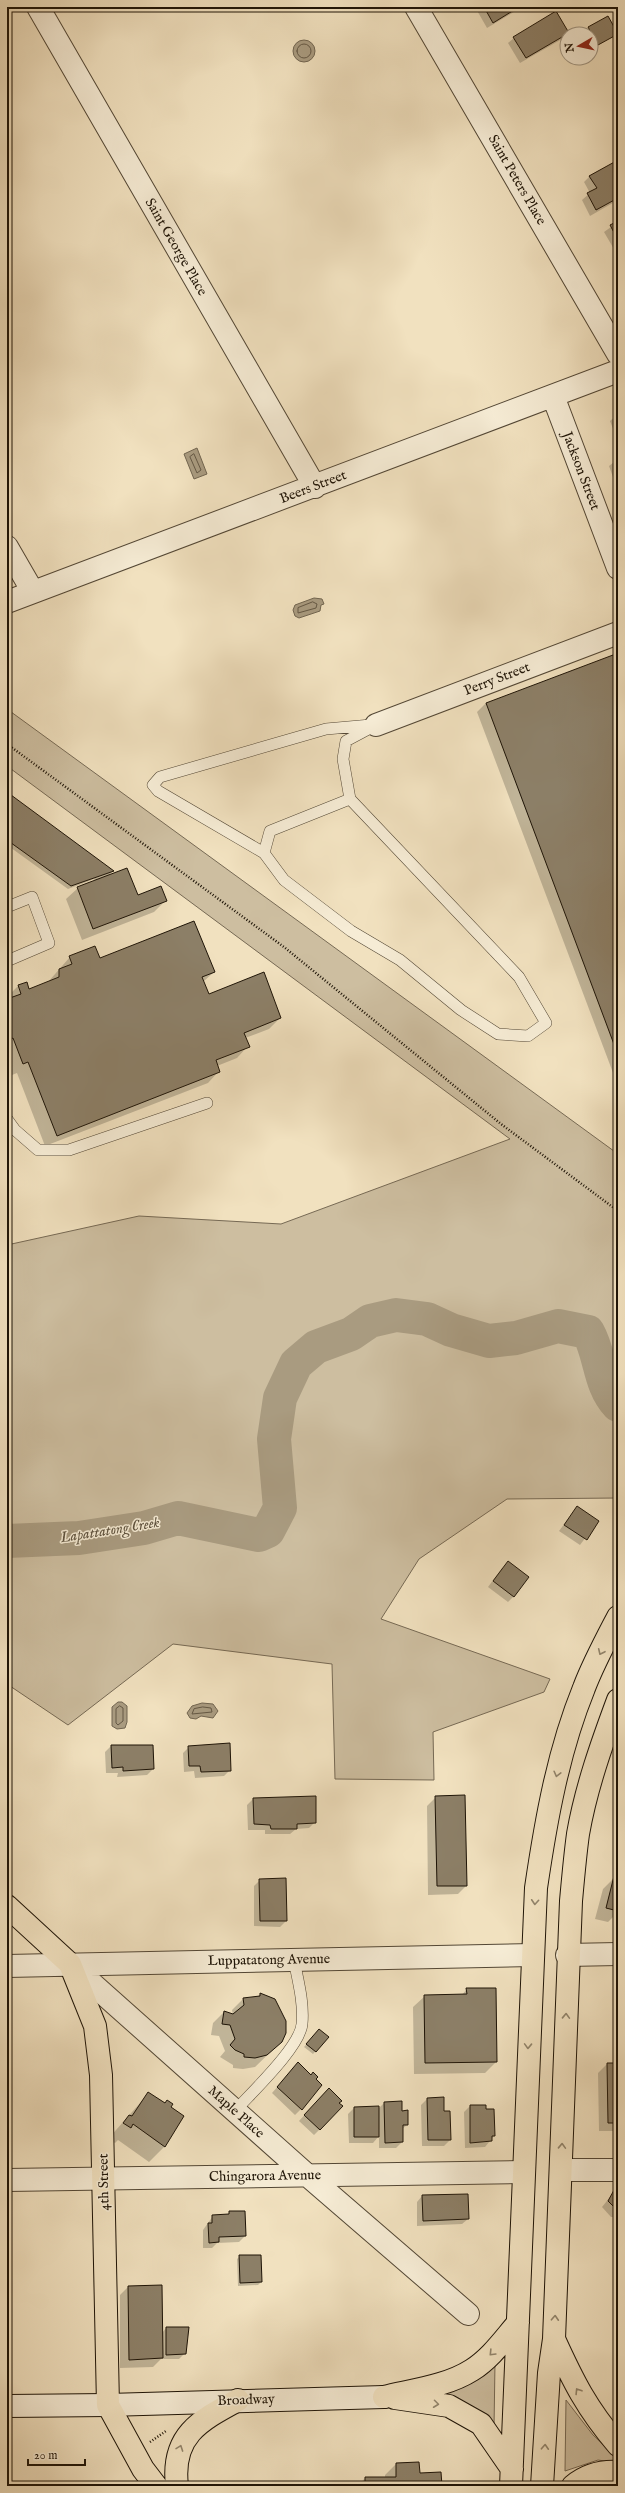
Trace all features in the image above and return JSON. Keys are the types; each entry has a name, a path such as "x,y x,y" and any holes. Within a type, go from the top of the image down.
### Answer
{"main road":[{"path":"511,2478 536,1888 546,1821 563,1752 584,1688 618,1617"},
{"path":"542,2486 549,2374 554,2339 561,2170 567,1955 579,1833 600,1749 618,1700"},
{"name":"Maple Place","path":"7,1906 70,1964"},
{"name":"4th Street","path":"70,1964 95,2026 101,2075 108,2405"},
{"path":"384,2397 452,2380 472,2370 491,2355 518,2323"},
{"path":"554,2339 574,2385 595,2418 618,2445"},
{"path":"384,2397 449,2406 481,2424 511,2478"},
{"path":"177,2486 176,2460 182,2443 189,2432 207,2417 238,2400"},
{"path":"108,2405 143,2469 156,2486"},
{"path":"595,2418 618,2423"},
{"path":"573,2486 581,2480 600,2472 618,2472"}],"street":[{"name":"Saint George Place","path":"38,7 315,487"},
{"name":"Saint Peters Place","path":"416,7 618,354"},
{"name":"Beers Street","path":"7,602 315,487 618,371"},
{"name":"Jackson Street","path":"553,396 618,568"},
{"path":"7,547 33,592"},
{"name":"Perry Street","path":"376,725 618,633"},
{"path":"567,1955 618,1954"},
{"name":"Luppatatong Avenue","path":"7,1966 532,1955"},
{"name":"Maple Place","path":"70,1964 307,2175 468,2314"},
{"path":"561,2170 618,2170"},
{"name":"Chingarora Avenue","path":"7,2180 523,2172"},
{"name":"Broadway","path":"7,2406 108,2405 238,2400 384,2397"}],"lane":[{"path":"376,725 346,742 343,759 350,799 519,977 546,1023 528,1036 498,1034 461,1010 400,960 351,931 284,880 264,853 158,791 153,785 160,777 326,729 376,725"},
{"path":"264,853 270,831 350,799"},
{"path":"7,907 32,897 49,943 7,961"},
{"path":"7,1119 14,1130 38,1150 69,1150 207,1103"},
{"path":"235,2111 294,2044 302,2025 302,2003 294,1960"}],"path":[{"path":"7,744 284,947 501,1124 618,1211"},
{"path":"148,2443 166,2430 171,2431"}],"shaded area":[{"path":"7,709 618,1154 618,1498 507,1499 419,1559 381,1619 550,1679 544,1692 433,1732 434,1780 335,1779 332,1664 173,1644 68,1725 7,1684 7,1245 139,1216 281,1224 510,1139 7,766"},
{"path":"495,2363 494,2428 469,2405 446,2395 437,2393"},
{"path":"566,2400 593,2435 618,2458 618,2463 598,2460 565,2471"}],"water":[{"path":"304,40 312,43 315,51 312,59 304,62 296,59 293,51 296,43"},
{"path":"197,448 207,474 194,479 184,454"},
{"path":"314,598 322,599 324,604 321,605 320,611 299,618 295,616 293,610 295,605"},
{"path":"118,1702 122,1702 127,1706 127,1722 125,1728 117,1729 112,1726 112,1707"},
{"path":"202,1703 213,1704 218,1711 213,1718 201,1716 196,1719 190,1718 187,1713 192,1706"}],"building":[{"path":"484,7 519,7 493,23"},
{"path":"556,11 565,26 559,26 559,39 526,58 513,37"},
{"path":"608,16 618,34 599,44 599,26 590,26"},
{"path":"618,160 618,198 596,210 587,193 597,188 589,176"},
{"path":"618,221 618,240 610,225"},
{"path":"613,655 618,668 618,1055 486,703"},
{"path":"7,792 114,871 71,886 7,840"},
{"path":"127,868 138,895 161,886 167,901 93,929 77,887"},
{"path":"194,921 215,972 202,977 209,994 264,972 281,1018 244,1033 250,1047 216,1060 220,1072 57,1136 28,1062 23,1064 13,1038 7,1041 7,999 21,994 18,985 27,982 29,989 59,977 59,969 72,964 69,956 95,946 100,958"},
{"path":"577,1506 599,1521 587,1540 564,1525"},
{"path":"508,1561 529,1577 514,1597 493,1581"},
{"path":"230,1743 231,1771 201,1772 200,1766 189,1766 188,1746"},
{"path":"111,1745 153,1745 154,1769 123,1771 123,1767 112,1768"},
{"path":"465,1795 467,1886 437,1886 435,1796"},
{"path":"316,1796 316,1823 297,1824 297,1829 271,1829 270,1825 254,1824 253,1798"},
{"path":"614,1876 618,1877 618,1911 606,1908"},
{"path":"286,1878 287,1921 260,1921 259,1879"},
{"path":"466,1988 496,1988 497,2062 425,2063 424,1995 467,1994"},
{"path":"260,1993 275,1999 286,2021 286,2033 282,2042 267,2055 255,2058 244,2057 244,2054 235,2050 230,2045 235,2039 230,2025 222,2024 224,2011 233,2014 244,2005 243,1998 260,1996"},
{"path":"319,2029 329,2037 316,2052 306,2044"},
{"path":"298,2062 311,2075 313,2072 318,2077 316,2079 322,2085 302,2110 277,2087"},
{"path":"607,2063 618,2063 618,2123 608,2123"},
{"path":"329,2088 342,2101 339,2103 343,2106 320,2130 304,2115"},
{"path":"148,2092 165,2103 167,2100 173,2104 171,2107 184,2116 165,2147 133,2124 131,2128 123,2123 129,2115 132,2116"},
{"path":"444,2097 444,2111 450,2111 451,2140 428,2140 427,2098"},
{"path":"402,2101 402,2111 408,2110 408,2125 403,2125 403,2142 385,2143 384,2102"},
{"path":"470,2105 486,2105 486,2109 494,2109 495,2136 492,2136 492,2141 470,2143"},
{"path":"379,2106 379,2137 354,2137 354,2107"},
{"path":"614,2190 618,2190 618,2211 608,2201"},
{"path":"468,2194 469,2219 423,2221 422,2195"},
{"path":"229,2211 245,2211 246,2236 219,2237 219,2242 209,2243 208,2223 212,2223 212,2215 229,2214"},
{"path":"239,2255 261,2255 262,2282 240,2283"},
{"path":"162,2285 163,2358 129,2360 128,2286"},
{"path":"166,2327 189,2327 186,2354 166,2355"},
{"path":"419,2462 420,2473 441,2472 442,2486 365,2486 365,2477 396,2477 396,2463"}],"waterway":[{"name":"Lapattatong Creek","path":"7,1541 79,1538 144,1528 178,1518 259,1535 268,1531 280,1508 274,1439 280,1398 296,1364 316,1347 351,1334 370,1321 396,1315 427,1319 451,1330 489,1341 516,1338 558,1326 588,1332 596,1350 607,1388 618,1405"}]}
